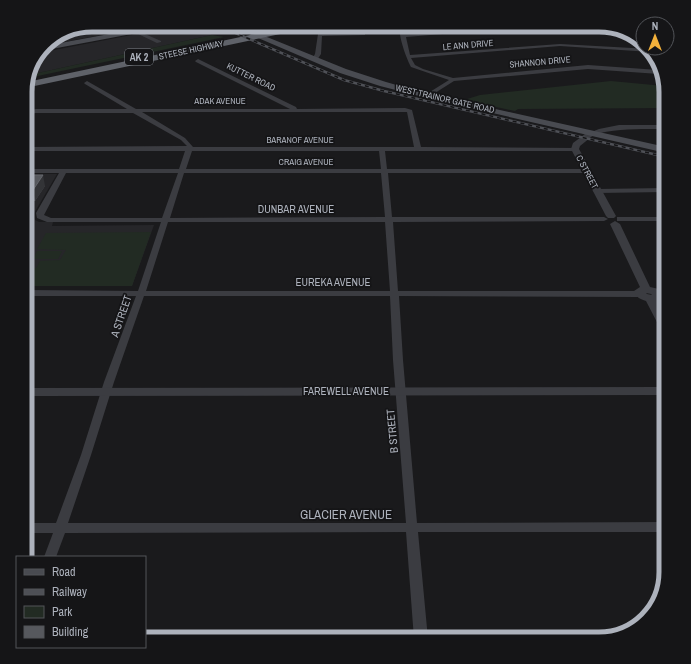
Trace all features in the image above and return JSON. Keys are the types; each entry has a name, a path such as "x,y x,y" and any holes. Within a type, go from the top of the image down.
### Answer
{"highway":[{"name":"STEESE HIGHWAY","path":"33,84 265,32"},
{"name":"STEESE HIGHWAY","path":"33,80 270,32"}],"main road":[{"path":"52,47 138,32"},
{"name":"WEST TRAINOR GATE ROAD","path":"247,32 364,78 427,96 659,148"}],"street":[{"path":"138,32 159,42"},
{"path":"402,32 408,57 413,66 453,80"},
{"path":"403,36 457,32"},
{"path":"315,59 318,54 320,35 363,34"},
{"name":"LE ANN DRIVE","path":"408,57 575,44 635,50"},
{"name":"KUTTER ROAD","path":"198,61 296,110"},
{"name":"SHANNON DRIVE","path":"427,96 453,80 487,76 578,68 655,72"},
{"path":"87,83 184,139 190,146 190,149"},
{"name":"ADAK AVENUE","path":"32,112 397,109 410,111 418,149"},
{"path":"592,133 620,127 659,127"},
{"name":"C STREET","path":"592,133 576,145 575,149 652,294 659,311"},
{"name":"BARANOF AVENUE","path":"32,149 575,149"},
{"name":"A STREET","path":"50,556 190,149"},
{"name":"B STREET","path":"382,149 395,293 401,391 420,632"},
{"name":"CRAIG AVENUE","path":"32,171 587,171"},
{"name":"DUNBAR AVENUE","path":"64,171 40,213 42,218 50,220 388,221 659,219"},
{"path":"598,191 659,190"},
{"name":"EUREKA AVENUE","path":"32,293 652,294"},
{"name":"FAREWELL AVENUE","path":"32,392 659,391"},
{"name":"GLACIER AVENUE","path":"32,528 659,527"}],"shaded area":[{"path":"117,32 58,43 80,33"},
{"path":"147,32 208,32 212,35 35,74 38,65 48,51"},
{"path":"32,174 57,174 33,215 35,220 39,222 53,222 52,226 154,225 132,286 32,286"}],"green space":[{"path":"212,35 224,37 34,77 35,74"},
{"path":"611,81 659,85 659,108 518,109 515,111 464,100 480,95"},
{"path":"151,232 132,286 32,286 32,268 36,268 40,261 60,260 66,250 37,249 46,233"},
{"path":"37,251 62,251 58,259 33,259"}],"building":[{"path":"32,175 43,175 33,190"}],"railway":[{"path":"233,32 344,80 384,91 659,155"}]}
